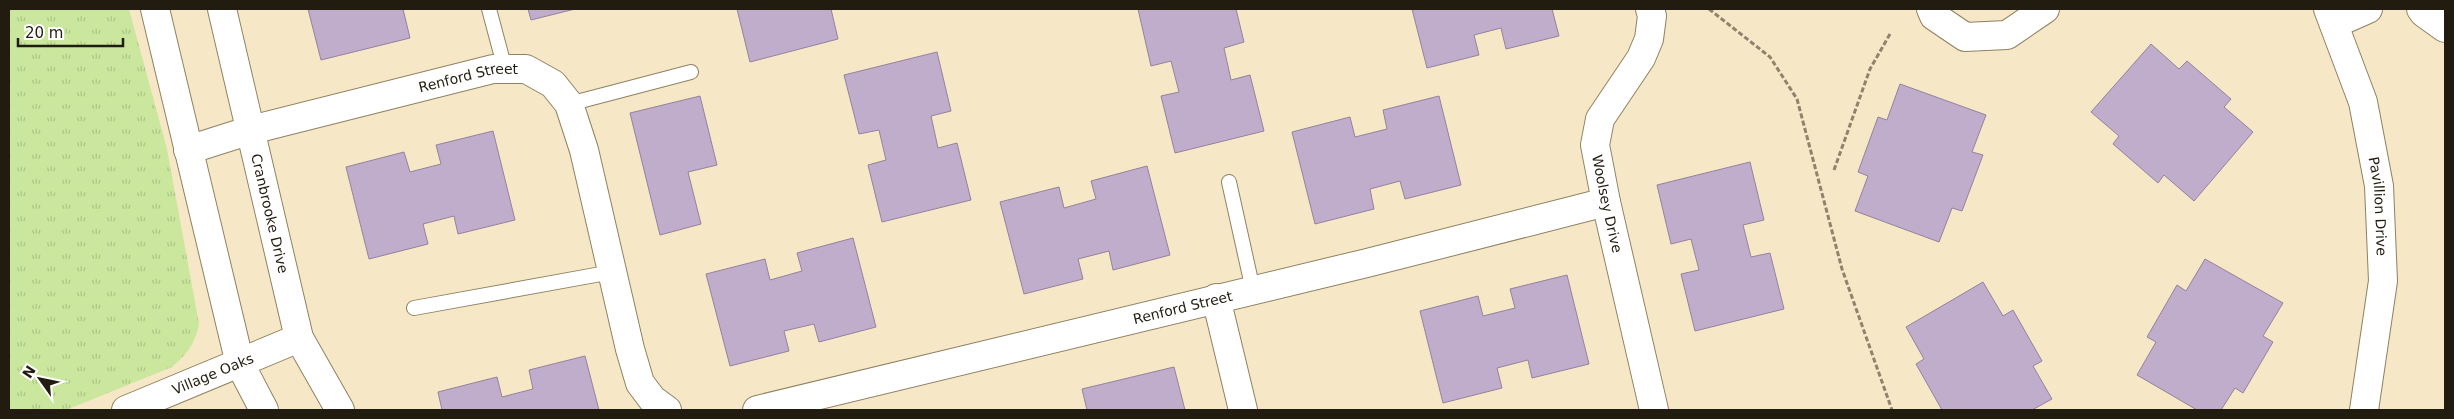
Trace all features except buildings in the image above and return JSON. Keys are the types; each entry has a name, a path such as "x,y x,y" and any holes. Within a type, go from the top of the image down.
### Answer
{"street":[{"path":"155,9 240,364 264,410"},
{"name":"Cranbrooke Drive","path":"222,9 298,338 340,410"},
{"name":"Woolsey Drive","path":"1650,9 1652,16 1649,38 1641,58 1600,119 1595,145 1606,202 1654,410"},
{"path":"1931,9 1934,16 1964,36 2007,35 2045,9"},
{"path":"2331,16 2368,9"},
{"path":"2421,9 2424,14 2445,28"},
{"name":"Pavillion Drive","path":"2331,16 2363,102 2378,186 2383,281 2364,410"},
{"name":"Renford Street","path":"188,150 251,130 493,69 526,69 553,84 569,104 584,150 640,383 652,399 666,410"},
{"name":"Renford Street","path":"758,410 813,403 1216,298 1606,202"},
{"path":"1216,298 1243,410"},
{"name":"Village Oaks","path":"126,410 240,364 298,338"}],"lane":[{"path":"489,9 504,69"},
{"path":"569,104 691,72"},
{"path":"1229,182 1252,290"},
{"path":"414,308 612,272"}],"path":[{"path":"1709,9 1770,57 1797,99 1842,269 1892,410"},
{"path":"1834,170 1870,69 1890,34"}],"green space":[{"path":"9,9 129,9 167,149 199,324 190,348 172,367 66,410 9,410"}]}
